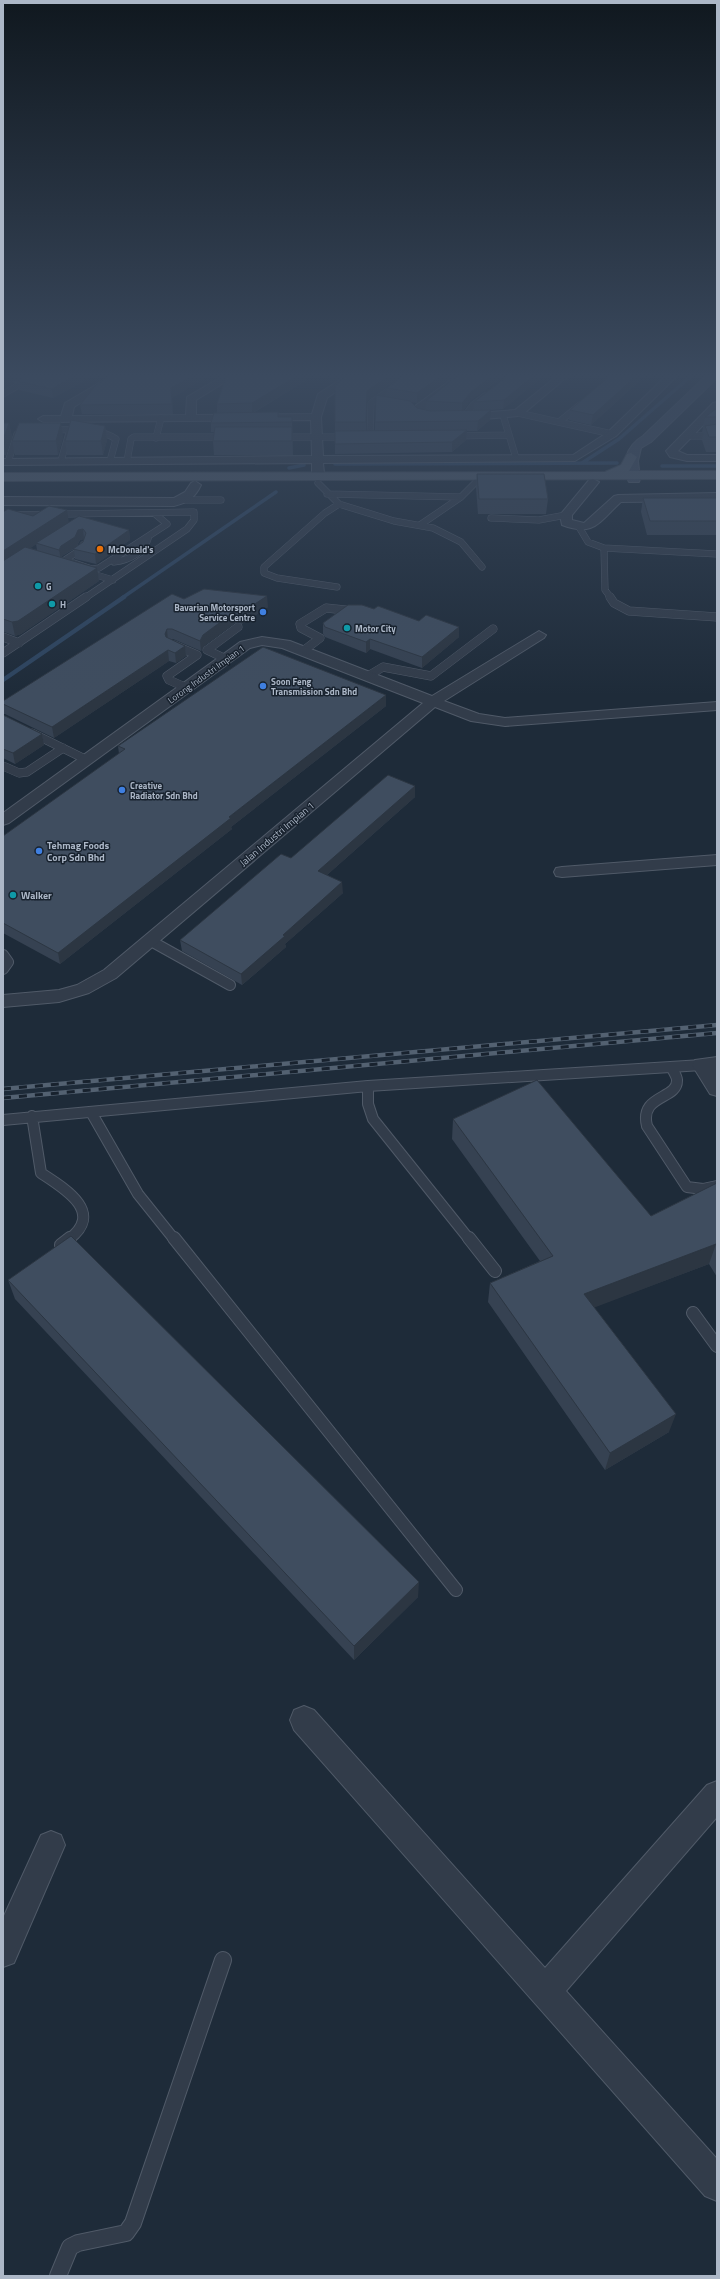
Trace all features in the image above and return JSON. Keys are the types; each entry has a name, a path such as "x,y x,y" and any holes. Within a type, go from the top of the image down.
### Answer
{"main road":[{"path":"3,487 236,482"}],"street":[{"path":"575,482 576,502"},
{"path":"592,482 566,515 566,522 579,527 588,526 618,499 717,497"},
{"path":"3,502 183,500 193,492 195,484"},
{"name":"Jalan Industri Impian 1","path":"3,1001 59,996 83,989 110,974 434,701 538,635"},
{"name":"Lorong Industri Impian 1","path":"3,820 245,645 262,641 285,644 476,718 505,722 717,706"},
{"path":"562,872 717,860"},
{"path":"710,1065 717,1089"},
{"path":"304,1720 546,1990 717,2184"},
{"path":"546,1990 717,1795"},
{"path":"3,1952 51,1844"}],"lane":[{"path":"320,482 327,494 339,504 394,521 433,528 462,542 482,567"},
{"path":"420,525 461,497 476,482"},
{"path":"327,494 461,497"},
{"path":"183,500 221,500"},
{"path":"15,515 18,501"},
{"path":"337,587 277,578 264,573 264,567 325,513 339,504"},
{"path":"3,515 194,512 194,520 187,529 3,653"},
{"path":"83,543 80,550 65,560 92,569 99,568 108,562 118,562 136,554 144,548 149,536 167,524 154,513"},
{"path":"77,522 90,514"},
{"path":"491,518 539,520 566,515"},
{"path":"579,527 582,539 588,543 604,548 717,554"},
{"path":"604,548 605,590 614,604 629,611 717,618"},
{"path":"60,565 113,580"},
{"path":"303,651 320,638 301,628 299,626 300,624 326,608 359,611"},
{"path":"226,659 207,650 238,627"},
{"path":"368,676 378,668 384,666 418,676 431,676 494,630"},
{"path":"3,637 18,642"},
{"path":"171,644 197,655 167,676 169,680 187,688"},
{"path":"23,729 87,760"},
{"path":"3,766 19,773 27,772 63,748"},
{"path":"151,941 230,984"},
{"path":"3,955 8,962 3,969"},
{"path":"3,1120 32,1116 91,1112 368,1086 710,1065"},
{"path":"672,1068 677,1080 675,1087 646,1108 643,1117 647,1126 687,1187 703,1189 717,1186"},
{"path":"368,1086 368,1104 373,1119 495,1271"},
{"path":"91,1112 138,1194 456,1590"},
{"path":"32,1116 41,1173 77,1198 83,1212 83,1222 78,1231 54,1251"},
{"path":"693,1313 717,1346"},
{"path":"58,2276 70,2247 78,2242 126,2233 133,2223 223,1960"}],"building":[{"path":"478,482 545,482 548,499 479,499"},
{"path":"643,498 717,498 717,521 650,521"},
{"path":"49,506 67,510 3,551 3,512 8,509 33,516"},
{"path":"79,516 129,530 95,554 73,549 83,542 86,533 83,529 78,530 75,537 61,546 59,550 36,543"},
{"path":"25,547 97,568 18,621 12,622 3,619 3,561"},
{"path":"204,589 267,596 241,613 234,612 203,635 200,641 172,629 167,629 165,634 166,637 185,646 175,653 168,650 52,727 3,704 3,701 172,594 184,599"},
{"path":"348,605 362,605 374,609 378,606 419,621 426,615 459,627 422,657 370,639 366,642 325,627 323,623"},
{"path":"263,647 386,695 58,953 3,923 3,836 125,749 118,746"},
{"path":"3,715 42,734 13,753 3,749"},
{"path":"388,775 415,786 318,871 342,882 283,935 285,936 241,974 180,940 281,854 291,858"},
{"path":"537,1080 651,1216 717,1183 717,1247 716,1244 584,1294 676,1414 610,1453 490,1283 553,1256 453,1119"},
{"path":"71,1236 419,1582 354,1646 8,1280"}],"waterway":[{"path":"122,598 276,492"},
{"path":"3,680 124,597"}],"railway":[{"path":"3,1089 717,1025"},
{"path":"3,1098 717,1033"}],"place":[{"name":"McDonald's","path":"100,549"},
{"name":"G","path":"38,586"},
{"name":"H","path":"52,604"},
{"name":"Bavarian Motorsport Service Centre","path":"263,612"},
{"name":"Motor City","path":"347,628"},
{"name":"Soon Feng Transmission Sdn Bhd","path":"263,686"},
{"name":"Creative Radiator Sdn Bhd","path":"122,790"},
{"name":"Tehmag Foods Corp Sdn Bhd","path":"39,851"},
{"name":"Walker","path":"13,895"}]}
